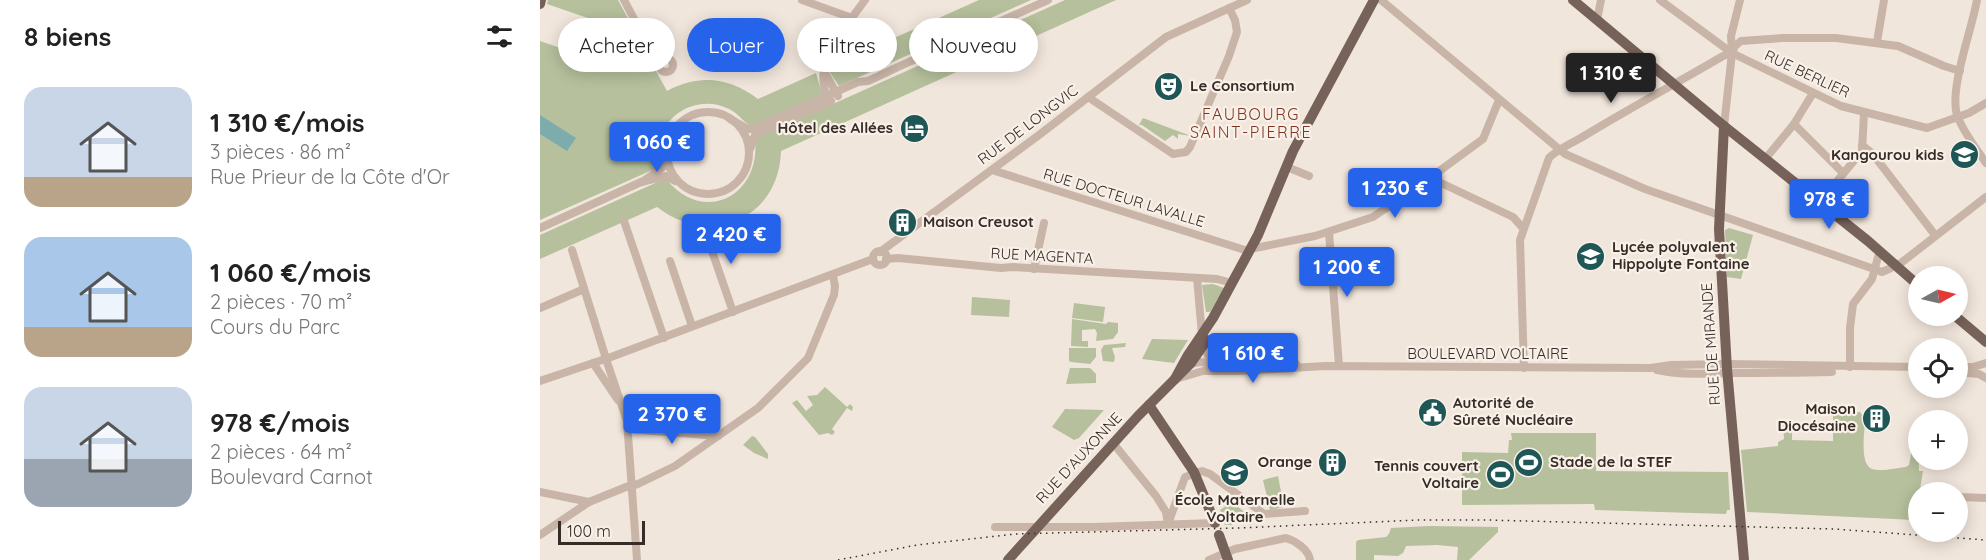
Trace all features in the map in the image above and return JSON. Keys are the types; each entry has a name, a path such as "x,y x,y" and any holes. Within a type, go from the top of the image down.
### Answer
{"main road":[{"path":"1573,0 1908,278"},
{"name":"RUE D'AUXONNE","path":"1216,318 1259,234 1287,167 1374,1"},
{"name":"RUE DE MIRANDE","path":"1724,126 1718,214 1727,369 1744,560"},
{"path":"1857,234 1878,257 1894,267"},
{"name":"RUE D'AUXONNE","path":"1008,560 1113,443 1191,362 1247,266 1251,250"},
{"path":"1967,326 1986,342"},
{"name":"RUE D'AUXONNE","path":"1191,362 1201,342"},
{"path":"1149,405 1194,472 1215,523"},
{"path":"1219,535 1226,557"}],"street":[{"path":"624,0 634,18"},
{"path":"802,0 852,18 865,0"},
{"path":"540,228 642,182 666,176 698,193 721,192 740,179 748,158 751,141 755,135 858,82 868,81 929,54 939,46 1048,0"},
{"name":"RUE DE LONGVIC","path":"884,256 893,245 891,242 992,170 1166,37 1247,0"},
{"path":"1597,20 1601,0"},
{"name":"RUE BERLIER","path":"1660,0 1732,53 1841,106 1927,128 1969,113 1986,103"},
{"path":"1724,126 1732,53 1731,36 1740,0"},
{"path":"1876,42 1884,0"},
{"path":"1977,0 1955,103 1958,116 1986,163"},
{"path":"1374,1 1425,37 1560,151 1645,189 1882,272 1894,267 1986,197"},
{"path":"1088,97 1173,154 1180,154 1190,147 1224,69 1236,32 1235,20 1229,8"},
{"path":"1524,368 1520,240 1546,164 1553,153 1732,53 1741,41 1773,38 1836,38 1876,42 1898,46 1960,71"},
{"path":"824,72 827,99"},
{"path":"825,72 838,94"},
{"path":"1766,158 1794,124 1813,93"},
{"path":"642,182 663,166 668,144 676,127 692,115 712,112 748,129 753,129 827,99"},
{"path":"1251,250 1329,232 1373,217 1483,139 1499,100"},
{"path":"1819,203 1862,151 1864,113"},
{"path":"730,119 745,136 748,158"},
{"path":"1794,124 1843,174"},
{"path":"668,144 667,158 670,170 684,187"},
{"path":"1862,145 1872,153 1935,236"},
{"path":"1438,182 1445,166"},
{"path":"1287,167 1310,176"},
{"name":"RUE DOCTEUR LAVALLE","path":"992,170 1251,250"},
{"path":"1423,183 1438,182 1513,217 1523,228"},
{"path":"1513,217 1528,215"},
{"path":"624,221 664,338"},
{"path":"1034,269 1044,224"},
{"path":"704,228 733,312"},
{"path":"1329,232 1339,366"},
{"path":"1259,234 1274,243"},
{"path":"572,250 629,429 637,560"},
{"name":"RUE MAGENTA","path":"833,276 873,260 881,265 884,256 1001,268 1197,278 1232,283"},
{"path":"1850,367 1852,304 1872,279 1878,257"},
{"path":"670,261 692,326"},
{"path":"540,381 833,276 834,295 808,358 758,408 675,466 589,502 540,535"},
{"path":"1197,278 1201,342"},
{"path":"540,308 584,289"},
{"path":"1200,308 1207,316 1216,318"},
{"name":"BOULEVARD VOLTAIRE","path":"1201,342 1212,359 1325,366"},
{"path":"1191,362 1203,371"},
{"name":"BOULEVARD VOLTAIRE","path":"1191,362 1234,366 1272,363"},
{"path":"593,363 624,410"},
{"path":"1968,367 1986,363"},
{"name":"BOULEVARD VOLTAIRE","path":"1175,379 1203,371 1325,366 1650,368 1666,372 1850,367 1908,369"},
{"name":"BOULEVARD VOLTAIRE","path":"1727,369 1908,369"},
{"path":"1968,373 1979,374 1986,378"},
{"path":"629,429 718,436"},
{"path":"1113,443 1156,496 1166,512 1168,524"},
{"path":"1168,524 1185,477 1202,471 1210,474 1264,514 1305,511"},
{"path":"540,492 589,502"},
{"path":"1968,497 1986,498"},
{"path":"995,527 1215,523"},
{"path":"1209,560 1226,557 1235,549 1286,538 1308,553 1310,560"}],"green space":[{"path":"548,0 618,0 628,18 588,18 547,4"},
{"path":"979,0 1031,0 991,18 939,18"},
{"path":"1065,0 1116,0 1038,35 1038,18 1025,18"},
{"path":"909,31 909,55 897,60 897,37"},
{"path":"540,41 558,47 558,72 656,72 667,91 691,82 714,80 736,86 758,99 816,73 822,94 751,126 732,111 719,105 697,105 687,108 670,120 664,129 659,143 659,167 540,220"},
{"path":"909,70 909,72 956,72 781,151 777,175 768,194 755,209 738,220 719,225 698,225 677,219 657,207 540,259 540,235 662,180 666,179 681,193 696,200 712,202 727,198 739,189 749,176 754,159 755,139"},
{"path":"830,72 870,72 839,86"},
{"path":"1143,118 1191,136 1178,134 1178,139 1173,135 1165,141 1139,125"},
{"path":"1729,228 1753,235 1741,279 1727,277 1725,230"},
{"path":"1213,284 1224,288 1210,312 1206,312 1202,285"},
{"path":"972,297 1010,300 1009,317 971,315"},
{"path":"1074,303 1105,307 1103,322 1072,318"},
{"path":"1072,319 1106,324 1108,322 1118,323 1118,332 1113,339 1096,341 1095,329 1082,330 1082,341 1088,341 1088,347 1071,346"},
{"path":"1152,339 1188,340 1174,363 1142,359"},
{"path":"1126,343 1125,347 1112,348 1114,362 1103,361 1101,350 1104,345"},
{"path":"1069,348 1096,348 1096,357 1090,364 1071,362 1069,361"},
{"path":"1070,368 1090,368 1096,374 1096,383 1066,384"},
{"path":"825,387 847,407 850,404 853,407 852,411 847,408 832,429 835,432 832,435 828,433 819,435 792,403 797,400 806,411 813,405 807,396 817,395"},
{"path":"1065,409 1104,410 1079,438 1074,440 1052,427"},
{"path":"1860,412 1865,419 1864,454 1865,461 1872,469 1884,470 1908,466 1908,470 1923,471 1921,482 1908,482 1908,520 1747,512 1741,450 1778,446 1778,442 1784,439 1783,423 1792,419 1792,440 1833,441 1833,413"},
{"name":"Stade de la STEF","path":"1511,433 1596,433 1596,471 1728,472 1730,510 1727,510 1726,514 1595,510 1594,504 1462,505 1462,452 1508,453 1509,440 1512,440"},
{"path":"752,436 768,454 768,459 743,445"},
{"path":"1278,476 1284,507 1270,510 1263,480"},
{"path":"1232,502 1252,518 1237,519 1232,521 1232,525 1225,525 1220,510"},
{"path":"1498,527 1498,532 1469,560 1457,560 1458,547 1437,545 1406,546 1403,553 1398,556 1374,555 1374,560 1356,560 1358,540 1386,537 1391,528"}],"water":[{"path":"540,115 576,138 567,151 540,134"}],"railway":[{"path":"838,560 917,545 1015,534 1419,520 1834,529 1986,540"}],"place":[{"name":"Le Consortium","path":"1169,86"},
{"name":"Hôtel des Allées","path":"914,128"},
{"name":"Kangourou kids","path":"1965,155"},
{"name":"Maison Creusot","path":"902,222"},
{"name":"Lycée polyvalent Hippolyte Fontaine","path":"1591,256"},
{"name":"Autorité de Sûreté Nucléaire","path":"1432,412"},
{"name":"Maison Diocésaine","path":"1877,418"},
{"name":"Orange","path":"1333,462"},
{"name":"Stade de la STEF","path":"1529,462"},
{"name":"École Maternelle Voltaire","path":"1235,473"},
{"name":"Tennis couvert Voltaire","path":"1500,475"}],"district":[{"name":"FAUBOURG SAINT-PIERRE","path":"1251,123"}]}
